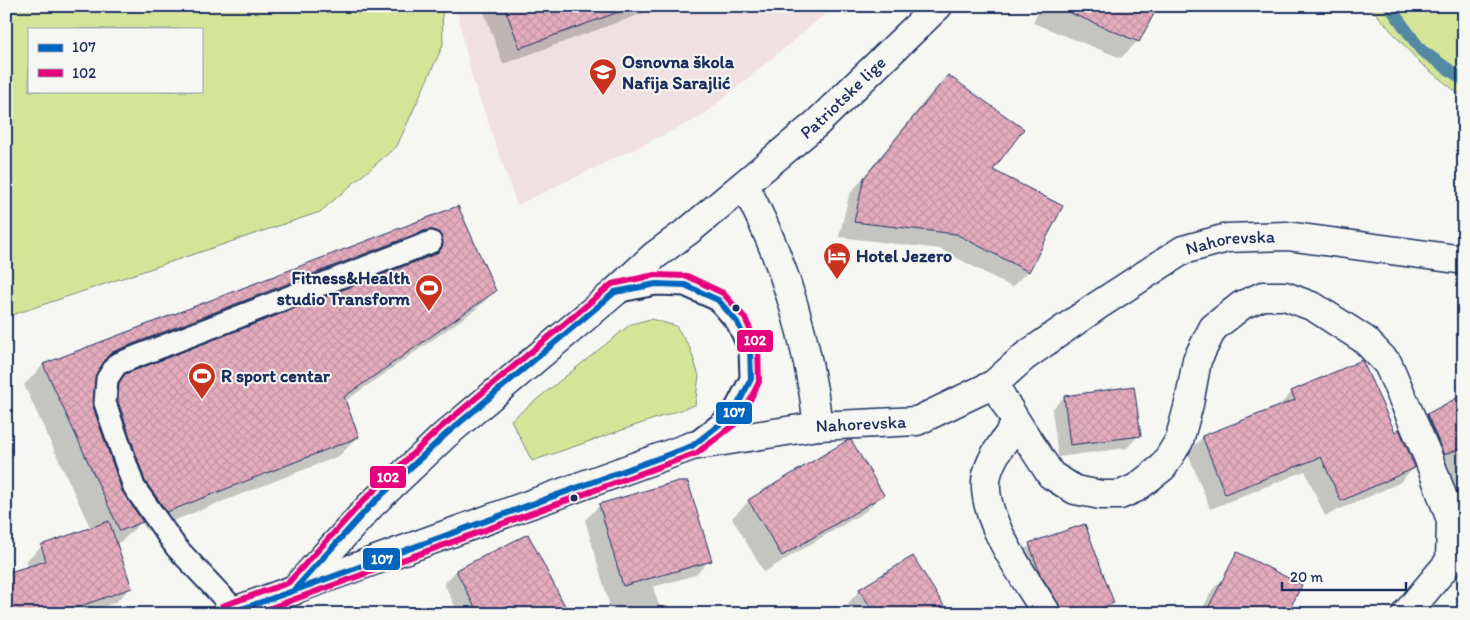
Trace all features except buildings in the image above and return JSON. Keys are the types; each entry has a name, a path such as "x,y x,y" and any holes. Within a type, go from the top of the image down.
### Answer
{"street":[{"name":"Patriotske lige","path":"230,612 293,591 370,506 445,435 615,292 654,256 692,228 816,124 930,9"},
{"path":"744,185 763,220 779,263 813,384 818,426"},
{"name":"Nahorevska","path":"293,591 692,446 818,426 917,420 994,384 1024,357 1097,306 1183,250 1227,238 1287,236 1464,260"},
{"path":"994,384 1017,423 1052,475 1075,490 1101,495 1120,495 1136,488 1163,467 1179,441 1189,404 1197,360 1213,328 1242,304 1263,296 1285,296 1314,307 1365,340 1388,364 1428,457 1451,520 1450,561 1406,614"},
{"path":"1017,423 998,448 986,480 988,506 997,529 1047,614"}],"lane":[{"path":"230,612 176,547 134,487 105,403 107,379 117,364 431,242"},
{"path":"615,292 656,284 685,285 718,300 737,322 750,349 750,379 733,414 692,446"}],"shaded area":[{"name":"Osnovna škola Nafija Sarajlić","path":"456,6 835,6 701,117 517,205 471,74"}],"green space":[{"path":"6,6 442,6 443,45 397,146 320,212 6,317"},
{"path":"1369,6 1464,6 1464,98 1420,63"},
{"path":"651,319 676,326 690,348 699,376 695,405 532,461 511,420 631,324"}],"waterway":[{"path":"1389,6 1421,50 1464,80"}],"transit line":[{"name":"102","path":"222,606 288,583 364,500 439,429 612,284 655,275 687,276 723,293 745,318 758,347 759,382 740,420 697,453 254,614"},
{"name":"107","path":"656,284 685,285 718,300 737,322 750,349 751,379 733,414 692,446 293,591 370,506 445,435 615,292 656,284"},
{"name":"107","path":"227,614 293,591"},
{"name":"107","path":"227,614 293,591"}],"place":[{"name":"Osnovna škola Nafija Sarajlić","path":"603,96"},
{"name":"Hotel Jezero","path":"837,280"},
{"name":"Fitness&Health studio Transform","path":"429,312"},
{"name":"R sport centar","path":"202,400"}]}
